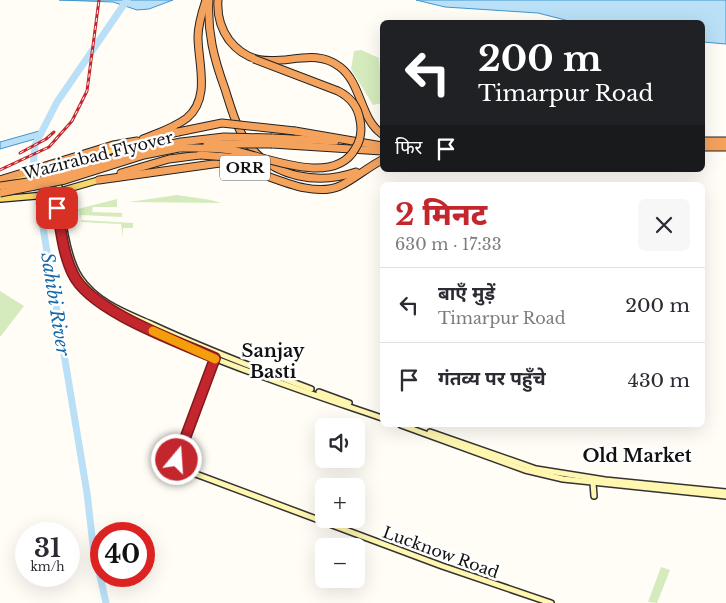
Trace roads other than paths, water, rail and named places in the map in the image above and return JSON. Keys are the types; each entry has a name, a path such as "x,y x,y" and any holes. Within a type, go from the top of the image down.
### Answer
{"highway":[{"path":"208,0 211,44 221,78 244,138 252,149 267,161 296,175 321,180 342,177 363,169"},
{"path":"177,128 194,111 200,95 199,30 208,0"},
{"path":"99,180 169,159 200,155 327,169 348,158 356,147 361,136 358,110 352,102 342,93 254,58 236,47 228,38 219,17 218,0"},
{"path":"254,58 275,61 324,58 342,68 353,82 370,120 380,132"},
{"path":"0,180 177,128 222,123 295,131 380,146"},
{"name":"Wazirabad Flyover","path":"0,186 48,179 134,152 181,142 224,136 380,151"},
{"name":"Wazirabad Flyover","path":"0,193 65,180 144,155 181,148 218,143 272,141 350,142"},
{"path":"705,141 726,141"},
{"path":"705,147 726,147"},
{"path":"181,148 230,150 296,165"},
{"name":"ORR","path":"99,180 220,163 236,165 297,186 325,189 340,186 363,169 380,161"}],"main road":[{"path":"0,180 54,171 140,140"},
{"name":"ORR","path":"53,192 99,180"},
{"path":"0,199 20,198 53,192"}],"street":[{"path":"54,171 53,192 72,261 84,282 108,304 216,356 380,416"},
{"name":"Lucknow Road","path":"216,356 177,456 178,464 185,470 442,566 551,603"},
{"path":"407,427 525,470 563,479 726,496"},
{"path":"416,427 536,469 605,480 726,492"},
{"path":"593,483 594,496"}],"water":[{"path":"59,0 173,0 149,9 137,10 113,2"},
{"path":"416,0 726,0 726,44 705,42 705,20 565,20 538,13 445,7"},
{"path":"39,131 35,139 0,149 0,142"}],"waterway":[{"name":"Sahibi River","path":"106,603 93,545 87,493 33,167 35,145 57,102 127,0"},
{"name":"Sahibi River","path":"34,137 41,135"}],"railway":[{"path":"0,170 49,147 72,121 87,91 99,0"},
{"path":"20,153 46,139 54,132"}],"district":[{"name":"Sanjay Basti","path":"273,361"},
{"name":"Old Market","path":"637,456"}]}
